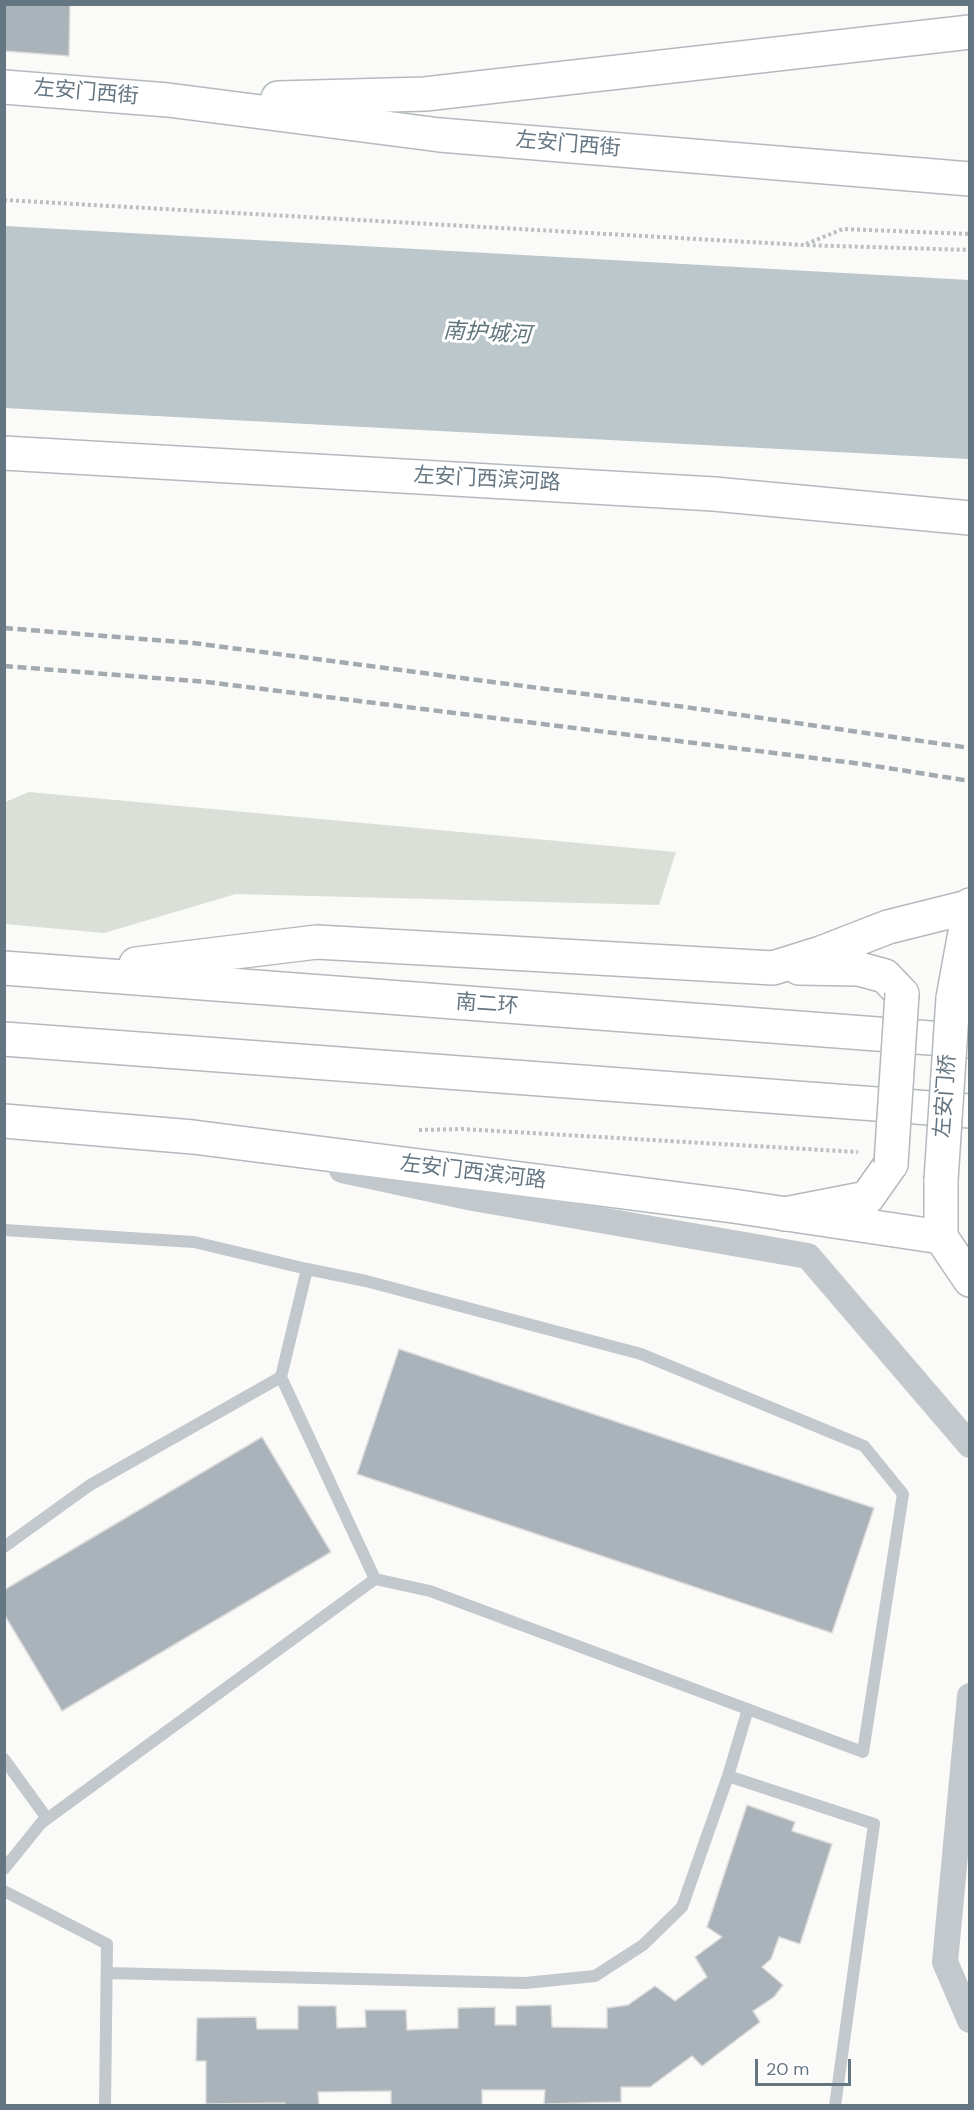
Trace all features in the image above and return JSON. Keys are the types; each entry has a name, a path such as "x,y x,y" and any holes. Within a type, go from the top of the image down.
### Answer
{"main road":[{"name":"左安门西街","path":"168,100 424,94 969,32"},
{"name":"左安门西街","path":"4,87 168,100 440,135 969,179"},
{"name":"左安门西滨河路","path":"4,453 714,494 969,518"},
{"path":"773,968 821,953 888,927 969,906"},
{"name":"左安门桥","path":"941,1237 941,1180 953,998 969,906"},
{"path":"58,972 317,942 773,968 859,969 885,976 902,994 877,1158 867,1198 785,1214"},
{"name":"南二环","path":"4,968 969,1041"},
{"path":"4,1039 969,1111"},
{"name":"左安门西滨河路","path":"4,1121 193,1137 785,1214 941,1237"},
{"path":"941,1237 969,1280"}],"street":[{"path":"193,1137 472,1198 808,1256 969,1445"},
{"path":"969,1696 945,1962 969,2020"}],"lane":[{"path":"4,1230 194,1242 366,1281 641,1354 864,1446 903,1494 862,1752 430,1591 375,1579 40,1824"},
{"path":"307,1269 281,1377 375,1579"},
{"path":"4,1547 90,1485 281,1377"},
{"path":"107,1973 525,1983 594,1976 643,1945 682,1907 728,1776 748,1709"},
{"path":"4,1759 46,1817 4,1869"},
{"path":"728,1776 874,1824 835,2106"},
{"path":"4,1891 107,1944 105,2106"}],"path":[{"path":"4,200 803,245 969,250"},
{"path":"803,245 843,229 969,234"},
{"path":"415,1131 462,1129 877,1158"}],"shaded area":[{"path":"29,792 676,852 659,905 236,894 104,933 5,924 5,802"}],"water":[{"name":"南护城河","path":"5,226 969,280 969,459 5,408"}],"building":[{"path":"4,4 70,4 69,56 4,51"},
{"path":"399,1349 874,1508 832,1633 357,1474"},
{"path":"262,1437 331,1552 62,1711 4,1614 4,1590"},
{"path":"747,1805 795,1822 792,1831 832,1844 800,1944 779,1937 771,1959 762,1967 783,1985 774,1997 753,2011 760,2022 702,2066 692,2056 650,2087 621,2087 621,2102 544,2104 545,2090 482,2090 482,2106 391,2106 391,2091 318,2092 319,2106 285,2106 285,2103 206,2104 206,2061 196,2061 197,2018 256,2017 257,2029 298,2029 298,2006 336,2006 337,2028 366,2027 365,2010 406,2010 407,2030 458,2028 458,2008 495,2007 495,2025 516,2025 516,2006 551,2005 552,2027 607,2028 607,2008 628,2005 655,1986 675,2001 707,1977 695,1957 722,1937 707,1927"}],"railway":[{"path":"4,628 193,643 685,707 970,748"},
{"path":"4,666 207,682 862,764 970,781"}]}
